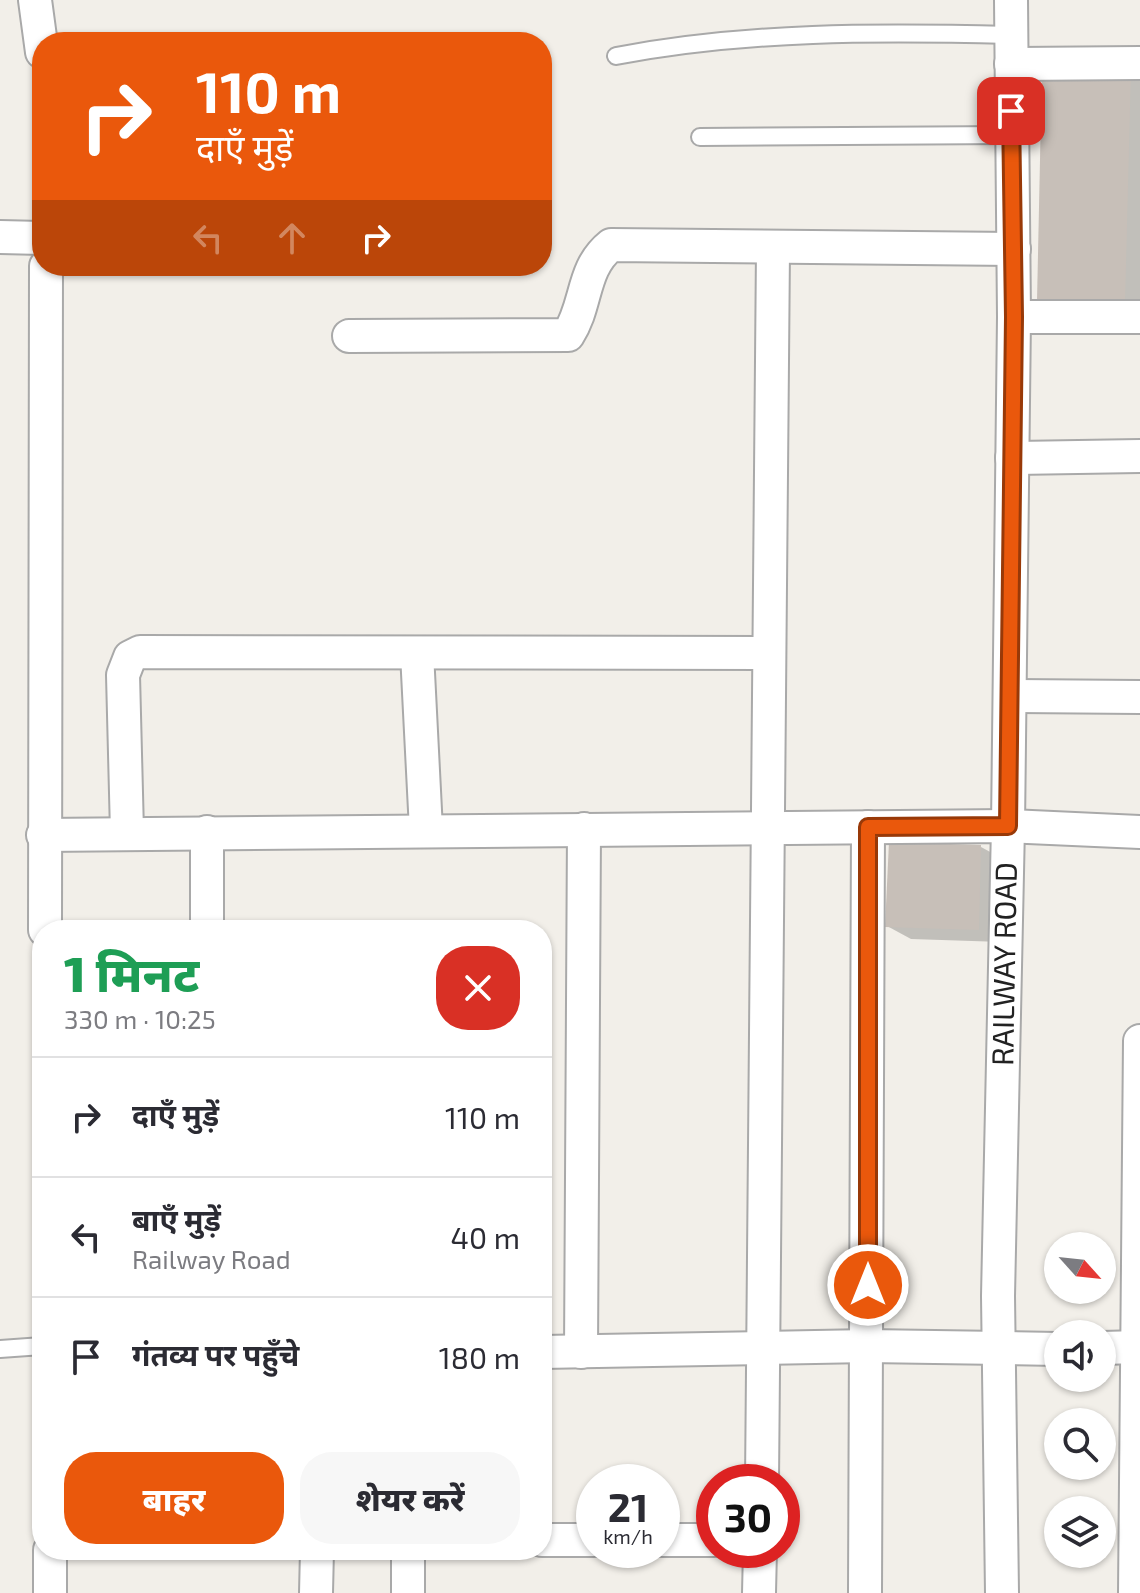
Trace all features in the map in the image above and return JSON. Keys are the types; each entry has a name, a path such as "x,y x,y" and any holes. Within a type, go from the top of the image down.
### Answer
{"street":[{"path":"35,0 39,32"},
{"name":"RAILWAY ROAD","path":"1002,1593 998,1350 1014,317 1011,0"},
{"path":"1011,49 1140,63"},
{"path":"0,237 32,238"},
{"path":"349,336 568,335 575,324 596,257 611,245 1014,249"},
{"path":"762,1464 773,249"},
{"path":"45,920 46,276"},
{"path":"1014,317 1140,317"},
{"path":"1012,458 1140,456"},
{"path":"127,832 123,675 130,657 149,651 768,653"},
{"path":"417,653 426,830"},
{"path":"1010,696 1140,697"},
{"path":"43,835 1008,826 1140,832"},
{"path":"865,1593 868,827"},
{"path":"581,1352 584,829"},
{"path":"207,832 207,920"},
{"path":"1135,1593 1140,1041"},
{"path":"552,1352 868,1346 1044,1349"},
{"path":"1116,1348 1139,1347"},
{"path":"552,1540 576,1540"},
{"path":"50,1560 50,1593"},
{"path":"316,1593 317,1560"},
{"path":"408,1560 408,1593"},
{"path":"759,1593 760,1568"}],"lane":[{"path":"616,56 675,45 846,31 1011,49"},
{"path":"700,137 1010,135"},
{"path":"0,1349 32,1347"}],"building":[{"path":"1042,66 1131,68 1125,303 1037,301"},
{"path":"889,842 981,845 979,930 885,927"}],"route":[{"path":"868,1285 868,827 1008,826 1014,317 1011,111"}]}
